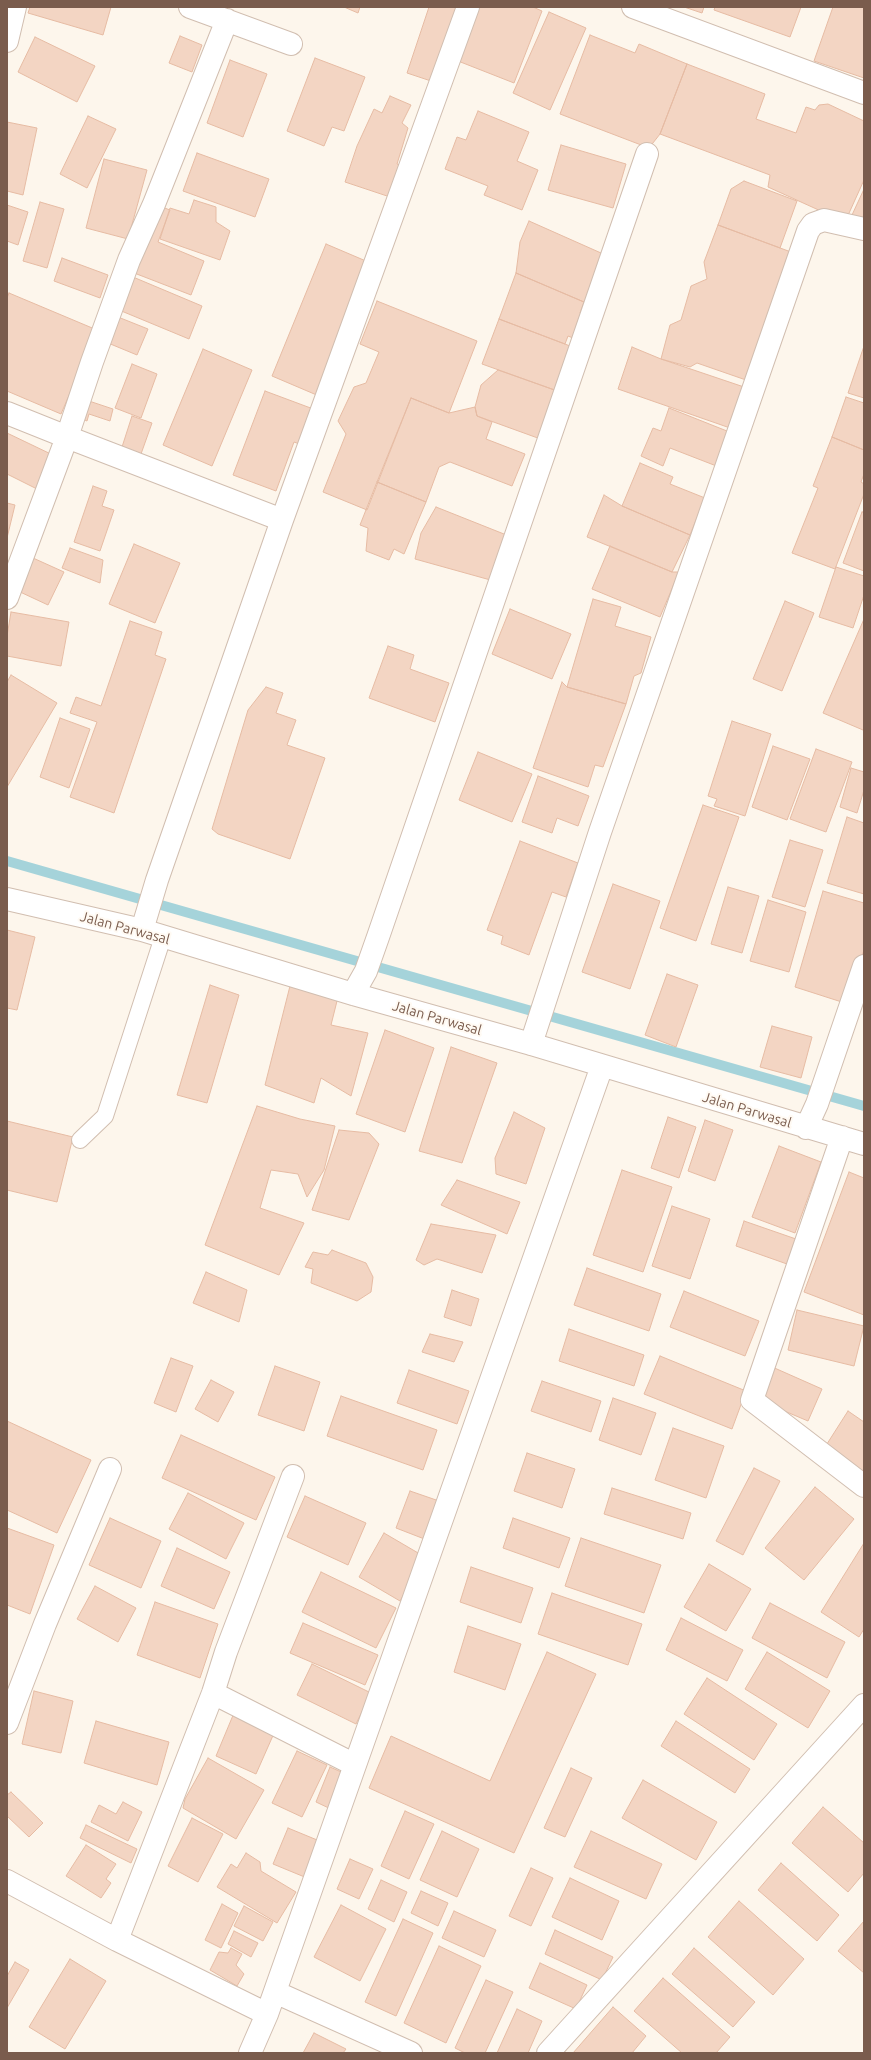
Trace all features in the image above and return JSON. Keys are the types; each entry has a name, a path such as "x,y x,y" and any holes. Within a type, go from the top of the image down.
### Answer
{"street":[{"path":"7,40 15,7"},
{"path":"190,7 291,44"},
{"path":"144,926 157,880 282,520 468,7"},
{"path":"633,7 864,93"},
{"path":"7,598 67,436 129,260 154,204 227,20"},
{"path":"353,994 366,971 378,937 647,154"},
{"path":"531,1044 600,832 808,231 813,224 824,220 864,228"},
{"path":"7,413 282,520"},
{"name":"Jalan Parwasal","path":"7,900 144,926 163,937 353,994 531,1044 806,1128 864,1144"},
{"path":"806,1128 817,1104 829,1065 864,966"},
{"path":"250,2053 267,2014 356,1765 602,1066"},
{"path":"842,1137 752,1400 864,1486"},
{"path":"7,1723 45,1624 110,1469"},
{"path":"117,1940 213,1693 226,1652 293,1476"},
{"path":"213,1693 356,1765"},
{"path":"548,2053 864,1705"},
{"path":"7,1881 117,1940 267,2014"},
{"path":"274,1992 411,2053"}],"lane":[{"path":"80,1140 105,1116 163,937"}],"building":[{"path":"30,7 111,7 103,35 28,13"},
{"path":"344,7 360,7 358,13"},
{"path":"429,7 463,7 437,83 407,73"},
{"path":"479,7 533,7 542,11 514,83 458,61"},
{"path":"684,7 704,7 702,13"},
{"path":"715,7 801,7 790,37 714,10"},
{"path":"833,7 864,7 864,78 814,61"},
{"path":"549,12 586,28 550,110 513,93"},
{"path":"590,35 635,53 639,44 687,64 660,134 649,148 560,114"},
{"path":"180,36 202,45 192,72 169,63"},
{"path":"35,37 95,66 77,102 18,72"},
{"path":"315,58 365,77 344,131 332,127 324,146 287,131"},
{"path":"230,60 267,74 243,137 207,123"},
{"path":"687,64 765,94 756,119 796,133 806,107 815,110 819,105 828,104 864,121 864,180 845,222 768,187 770,175 660,134"},
{"path":"390,96 411,105 402,123 408,128 397,164 403,166 393,198 345,182 357,146 374,109 382,113"},
{"path":"478,111 529,132 517,161 538,170 522,210 484,195 488,186 445,169 457,137 466,140"},
{"path":"88,116 116,129 87,188 60,174"},
{"path":"7,122 37,128 23,195 7,191"},
{"path":"561,145 626,164 613,208 548,190"},
{"path":"197,153 269,179 255,217 183,191"},
{"path":"104,159 147,170 128,239 86,228"},
{"path":"744,181 797,201 780,248 718,225 731,189"},
{"path":"864,189 864,220 852,215"},
{"path":"194,200 216,207 216,222 230,231 220,260 160,239 170,208 189,214"},
{"path":"40,202 64,209 47,268 23,261"},
{"path":"154,204 170,210 158,242 204,261 191,295 129,271"},
{"path":"7,205 28,212 18,245 7,241"},
{"path":"529,221 610,257 590,301 584,302 516,273 520,242"},
{"path":"718,225 791,252 746,380 697,363 690,367 661,359 670,325 681,320 691,286 707,279 704,262"},
{"path":"326,244 373,264 319,396 272,376"},
{"path":"62,258 108,275 100,298 54,281"},
{"path":"516,273 584,302 580,313 588,316 578,340 568,336 565,344 499,319"},
{"path":"133,277 202,306 189,339 119,310"},
{"path":"9,293 97,330 61,414 7,391 7,298"},
{"path":"377,301 477,341 449,413 411,398 367,510 323,492 346,434 338,421 354,387 366,383 379,352 360,344"},
{"path":"118,317 148,329 137,355 108,343"},
{"path":"499,319 578,349 563,393 482,364"},
{"path":"864,346 864,398 848,393"},
{"path":"632,347 661,359 747,388 733,429 618,389"},
{"path":"203,349 252,370 212,466 163,445"},
{"path":"132,364 157,374 141,418 115,408"},
{"path":"498,370 563,393 546,441 477,416 475,407 481,385"},
{"path":"265,391 316,410 302,445 294,442 276,491 233,475"},
{"path":"846,397 864,403 864,450 832,437"},
{"path":"411,398 449,413 475,407 477,416 492,422 486,439 525,454 512,486 450,462 439,467 426,502 377,482"},
{"path":"86,400 113,409 110,421 89,414 87,421 80,418"},
{"path":"669,408 732,433 719,467 670,448 663,466 641,456 653,428 661,431"},
{"path":"132,416 152,423 141,454 122,447"},
{"path":"7,433 55,456 39,490 7,474"},
{"path":"832,437 864,450 864,474 861,482 864,484 864,494 835,569 792,553 818,488 813,486"},
{"path":"640,463 673,477 670,484 705,498 690,535 622,506"},
{"path":"377,482 426,502 404,554 394,549 389,560 366,551 368,528 360,525"},
{"path":"93,486 107,491 102,506 114,510 100,551 74,542"},
{"path":"604,495 622,506 690,535 672,572 587,537"},
{"path":"7,503 15,505 7,538"},
{"path":"436,507 509,536 494,581 415,559 421,533"},
{"path":"862,512 864,512 864,571 843,563"},
{"path":"134,544 180,563 155,623 109,604"},
{"path":"610,546 672,572 679,572 660,617 592,589"},
{"path":"70,548 103,560 100,583 62,568"},
{"path":"33,558 64,572 48,605 18,591"},
{"path":"836,567 864,576 864,595 853,628 819,617"},
{"path":"593,599 621,607 615,626 651,637 641,673 634,676 626,704 567,687"},
{"path":"785,601 814,613 782,691 753,679"},
{"path":"510,609 571,634 552,679 492,654"},
{"path":"11,612 69,622 61,666 7,656 7,636"},
{"path":"864,619 864,729 863,730 823,713"},
{"path":"130,621 162,632 155,655 166,659 114,813 70,797 97,722 70,713 76,697 101,706"},
{"path":"388,646 414,655 410,669 449,683 435,722 369,698"},
{"path":"11,675 57,703 7,787 7,682"},
{"path":"562,682 567,687 626,704 603,767 595,765 588,787 533,768"},
{"path":"266,687 283,693 276,713 296,720 287,745 325,758 290,859 218,834 212,829 248,710"},
{"path":"60,718 90,729 69,788 40,777"},
{"path":"732,721 771,734 745,816 714,806 717,799 708,796"},
{"path":"773,746 810,759 787,820 752,807"},
{"path":"816,749 852,762 826,832 790,819"},
{"path":"478,752 532,774 512,822 459,800"},
{"path":"851,768 864,772 864,790 857,813 840,807"},
{"path":"538,776 589,796 578,826 557,818 552,833 522,822"},
{"path":"703,805 739,817 696,941 660,928"},
{"path":"847,817 864,823 864,894 827,883"},
{"path":"790,840 823,850 805,907 772,897"},
{"path":"520,841 578,863 566,897 552,892 529,955 501,944 503,936 487,930"},
{"path":"613,884 660,901 630,989 582,972"},
{"path":"728,887 759,896 742,953 711,944"},
{"path":"823,891 864,903 864,950 848,1004 795,987"},
{"path":"768,900 806,912 789,972 750,961"},
{"path":"7,930 35,937 17,1010 7,1008"},
{"path":"667,974 698,985 676,1047 645,1035"},
{"path":"291,982 338,997 331,1025 368,1033 351,1096 321,1078 314,1103 265,1085"},
{"path":"210,985 239,995 207,1103 177,1095"},
{"path":"772,1026 812,1037 801,1078 760,1067"},
{"path":"385,1030 434,1048 405,1132 356,1114"},
{"path":"451,1047 497,1063 462,1163 419,1151"},
{"path":"257,1106 300,1119 335,1126 324,1170 307,1197 298,1174 271,1170 260,1208 304,1223 279,1275 205,1245"},
{"path":"514,1112 545,1128 526,1184 496,1174 495,1158"},
{"path":"668,1117 696,1127 679,1178 651,1168"},
{"path":"705,1120 733,1130 715,1181 688,1171"},
{"path":"7,1121 73,1137 57,1202 7,1190"},
{"path":"339,1130 369,1133 379,1144 349,1220 312,1210"},
{"path":"779,1146 821,1162 795,1233 752,1217"},
{"path":"622,1170 672,1187 643,1272 593,1255"},
{"path":"849,1172 864,1178 864,1315 804,1292"},
{"path":"457,1180 520,1202 507,1234 441,1205"},
{"path":"672,1206 710,1219 690,1279 652,1266"},
{"path":"744,1221 796,1239 787,1264 736,1246"},
{"path":"431,1224 496,1235 482,1273 437,1259 424,1265 416,1260"},
{"path":"332,1250 366,1263 373,1277 371,1292 357,1301 311,1283 313,1269 305,1267 313,1252 328,1255"},
{"path":"587,1268 661,1294 649,1331 574,1305"},
{"path":"206,1272 247,1290 239,1322 193,1303"},
{"path":"452,1290 479,1299 471,1326 444,1317"},
{"path":"684,1291 759,1321 745,1356 670,1327"},
{"path":"797,1310 864,1326 854,1366 788,1350"},
{"path":"569,1329 644,1355 634,1386 559,1361"},
{"path":"430,1334 463,1342 454,1362 422,1352"},
{"path":"660,1356 746,1391 732,1429 644,1394"},
{"path":"171,1358 193,1366 176,1412 154,1403"},
{"path":"275,1366 320,1382 304,1431 258,1415"},
{"path":"770,1366 822,1389 808,1421 756,1399"},
{"path":"409,1370 469,1391 457,1424 397,1403"},
{"path":"211,1380 234,1392 218,1422 195,1409"},
{"path":"542,1381 601,1401 591,1432 531,1411"},
{"path":"341,1396 437,1430 423,1470 327,1436"},
{"path":"613,1398 656,1413 641,1455 599,1440"},
{"path":"848,1411 864,1422 864,1473 825,1447"},
{"path":"7,1421 91,1460 57,1533 7,1510"},
{"path":"673,1428 724,1446 706,1498 655,1480"},
{"path":"181,1435 275,1477 256,1520 162,1478"},
{"path":"527,1453 575,1469 562,1508 514,1491"},
{"path":"754,1468 780,1481 743,1555 716,1541"},
{"path":"815,1487 854,1519 804,1580 765,1548"},
{"path":"612,1488 691,1513 683,1539 604,1514"},
{"path":"410,1491 442,1502 427,1540 396,1528"},
{"path":"188,1493 244,1523 226,1559 169,1529"},
{"path":"305,1496 366,1523 348,1565 287,1537"},
{"path":"110,1518 161,1541 141,1588 89,1565"},
{"path":"513,1518 570,1538 559,1568 503,1548"},
{"path":"7,1528 54,1545 30,1614 7,1605"},
{"path":"384,1533 425,1557 400,1601 359,1577"},
{"path":"581,1538 661,1565 644,1613 565,1586"},
{"path":"864,1543 864,1629 859,1637 821,1612"},
{"path":"177,1548 230,1572 214,1609 161,1586"},
{"path":"709,1564 751,1589 726,1631 684,1607"},
{"path":"471,1567 533,1588 521,1623 460,1602"},
{"path":"321,1572 396,1608 376,1648 302,1612"},
{"path":"95,1586 136,1608 118,1642 77,1619"},
{"path":"552,1593 642,1624 628,1665 538,1634"},
{"path":"155,1602 218,1624 200,1678 137,1655"},
{"path":"770,1603 845,1642 827,1678 752,1638"},
{"path":"681,1618 743,1650 727,1681 666,1650"},
{"path":"303,1623 378,1655 365,1685 290,1653"},
{"path":"468,1626 521,1644 505,1690 454,1672"},
{"path":"547,1652 596,1674 514,1853 369,1788 391,1736 490,1781"},
{"path":"767,1652 830,1691 808,1728 745,1689"},
{"path":"312,1664 371,1693 356,1724 297,1695"},
{"path":"707,1678 777,1724 754,1760 684,1714"},
{"path":"34,1691 73,1701 61,1753 22,1744"},
{"path":"234,1713 275,1731 256,1774 216,1756"},
{"path":"96,1721 169,1742 157,1785 84,1763"},
{"path":"676,1721 750,1769 735,1793 661,1746"},
{"path":"297,1751 327,1765 302,1817 272,1803"},
{"path":"208,1758 264,1790 236,1839 183,1808 185,1799"},
{"path":"330,1767 348,1775 333,1810 316,1802"},
{"path":"571,1768 592,1778 565,1837 544,1828"},
{"path":"643,1780 717,1822 696,1860 622,1818"},
{"path":"11,1792 43,1823 29,1837 7,1816 7,1795"},
{"path":"123,1802 142,1812 128,1841 91,1822 99,1805 116,1814"},
{"path":"823,1807 864,1843 864,1873 848,1892 792,1843"},
{"path":"405,1811 434,1824 409,1879 381,1866"},
{"path":"192,1818 223,1834 198,1882 168,1866"},
{"path":"86,1825 137,1849 131,1863 80,1838"},
{"path":"288,1828 322,1842 307,1878 273,1864"},
{"path":"442,1831 479,1849 457,1897 420,1880"},
{"path":"591,1831 662,1864 646,1899 574,1867"},
{"path":"86,1845 116,1864 106,1879 111,1883 101,1898 66,1876"},
{"path":"246,1853 260,1862 261,1871 296,1892 277,1923 217,1887 231,1864 237,1868"},
{"path":"350,1859 373,1869 359,1899 337,1889"},
{"path":"781,1863 839,1915 817,1941 758,1890"},
{"path":"531,1868 553,1878 531,1926 509,1916"},
{"path":"570,1878 619,1901 602,1940 552,1917"},
{"path":"381,1880 407,1892 394,1922 368,1909"},
{"path":"421,1891 448,1903 438,1926 411,1913"},
{"path":"739,1901 804,1959 773,1995 708,1937"},
{"path":"222,1904 238,1913 221,1948 205,1940"},
{"path":"341,1905 386,1929 360,1981 314,1957"},
{"path":"244,1906 273,1922 263,1941 234,1926"},
{"path":"454,1911 496,1930 484,1957 442,1938"},
{"path":"403,1919 433,1933 396,2016 365,2002"},
{"path":"864,1921 864,1973 838,1951"},
{"path":"555,1930 613,1957 602,1980 545,1954"},
{"path":"234,1931 258,1943 251,1957 228,1944"},
{"path":"439,1946 481,1966 446,2043 404,2023"},
{"path":"231,1948 242,1954 236,1965 244,1974 237,1986 210,1970 219,1952 228,1953"},
{"path":"694,1948 755,2002 733,2027 672,1974"},
{"path":"70,1959 106,1981 65,2049 29,2027"},
{"path":"15,1962 29,1970 7,2008 7,1976"},
{"path":"540,1963 587,1985 576,2009 529,1988"},
{"path":"663,1978 730,2037 716,2053 682,2053 634,2011"},
{"path":"486,1980 513,1992 485,2053 465,2053 455,2048"},
{"path":"613,2007 646,2036 632,2053 573,2053"},
{"path":"517,2009 542,2021 528,2053 497,2053"},
{"path":"314,2033 346,2049 343,2053 303,2053"}],"waterway":[{"path":"7,861 864,1106"}]}
